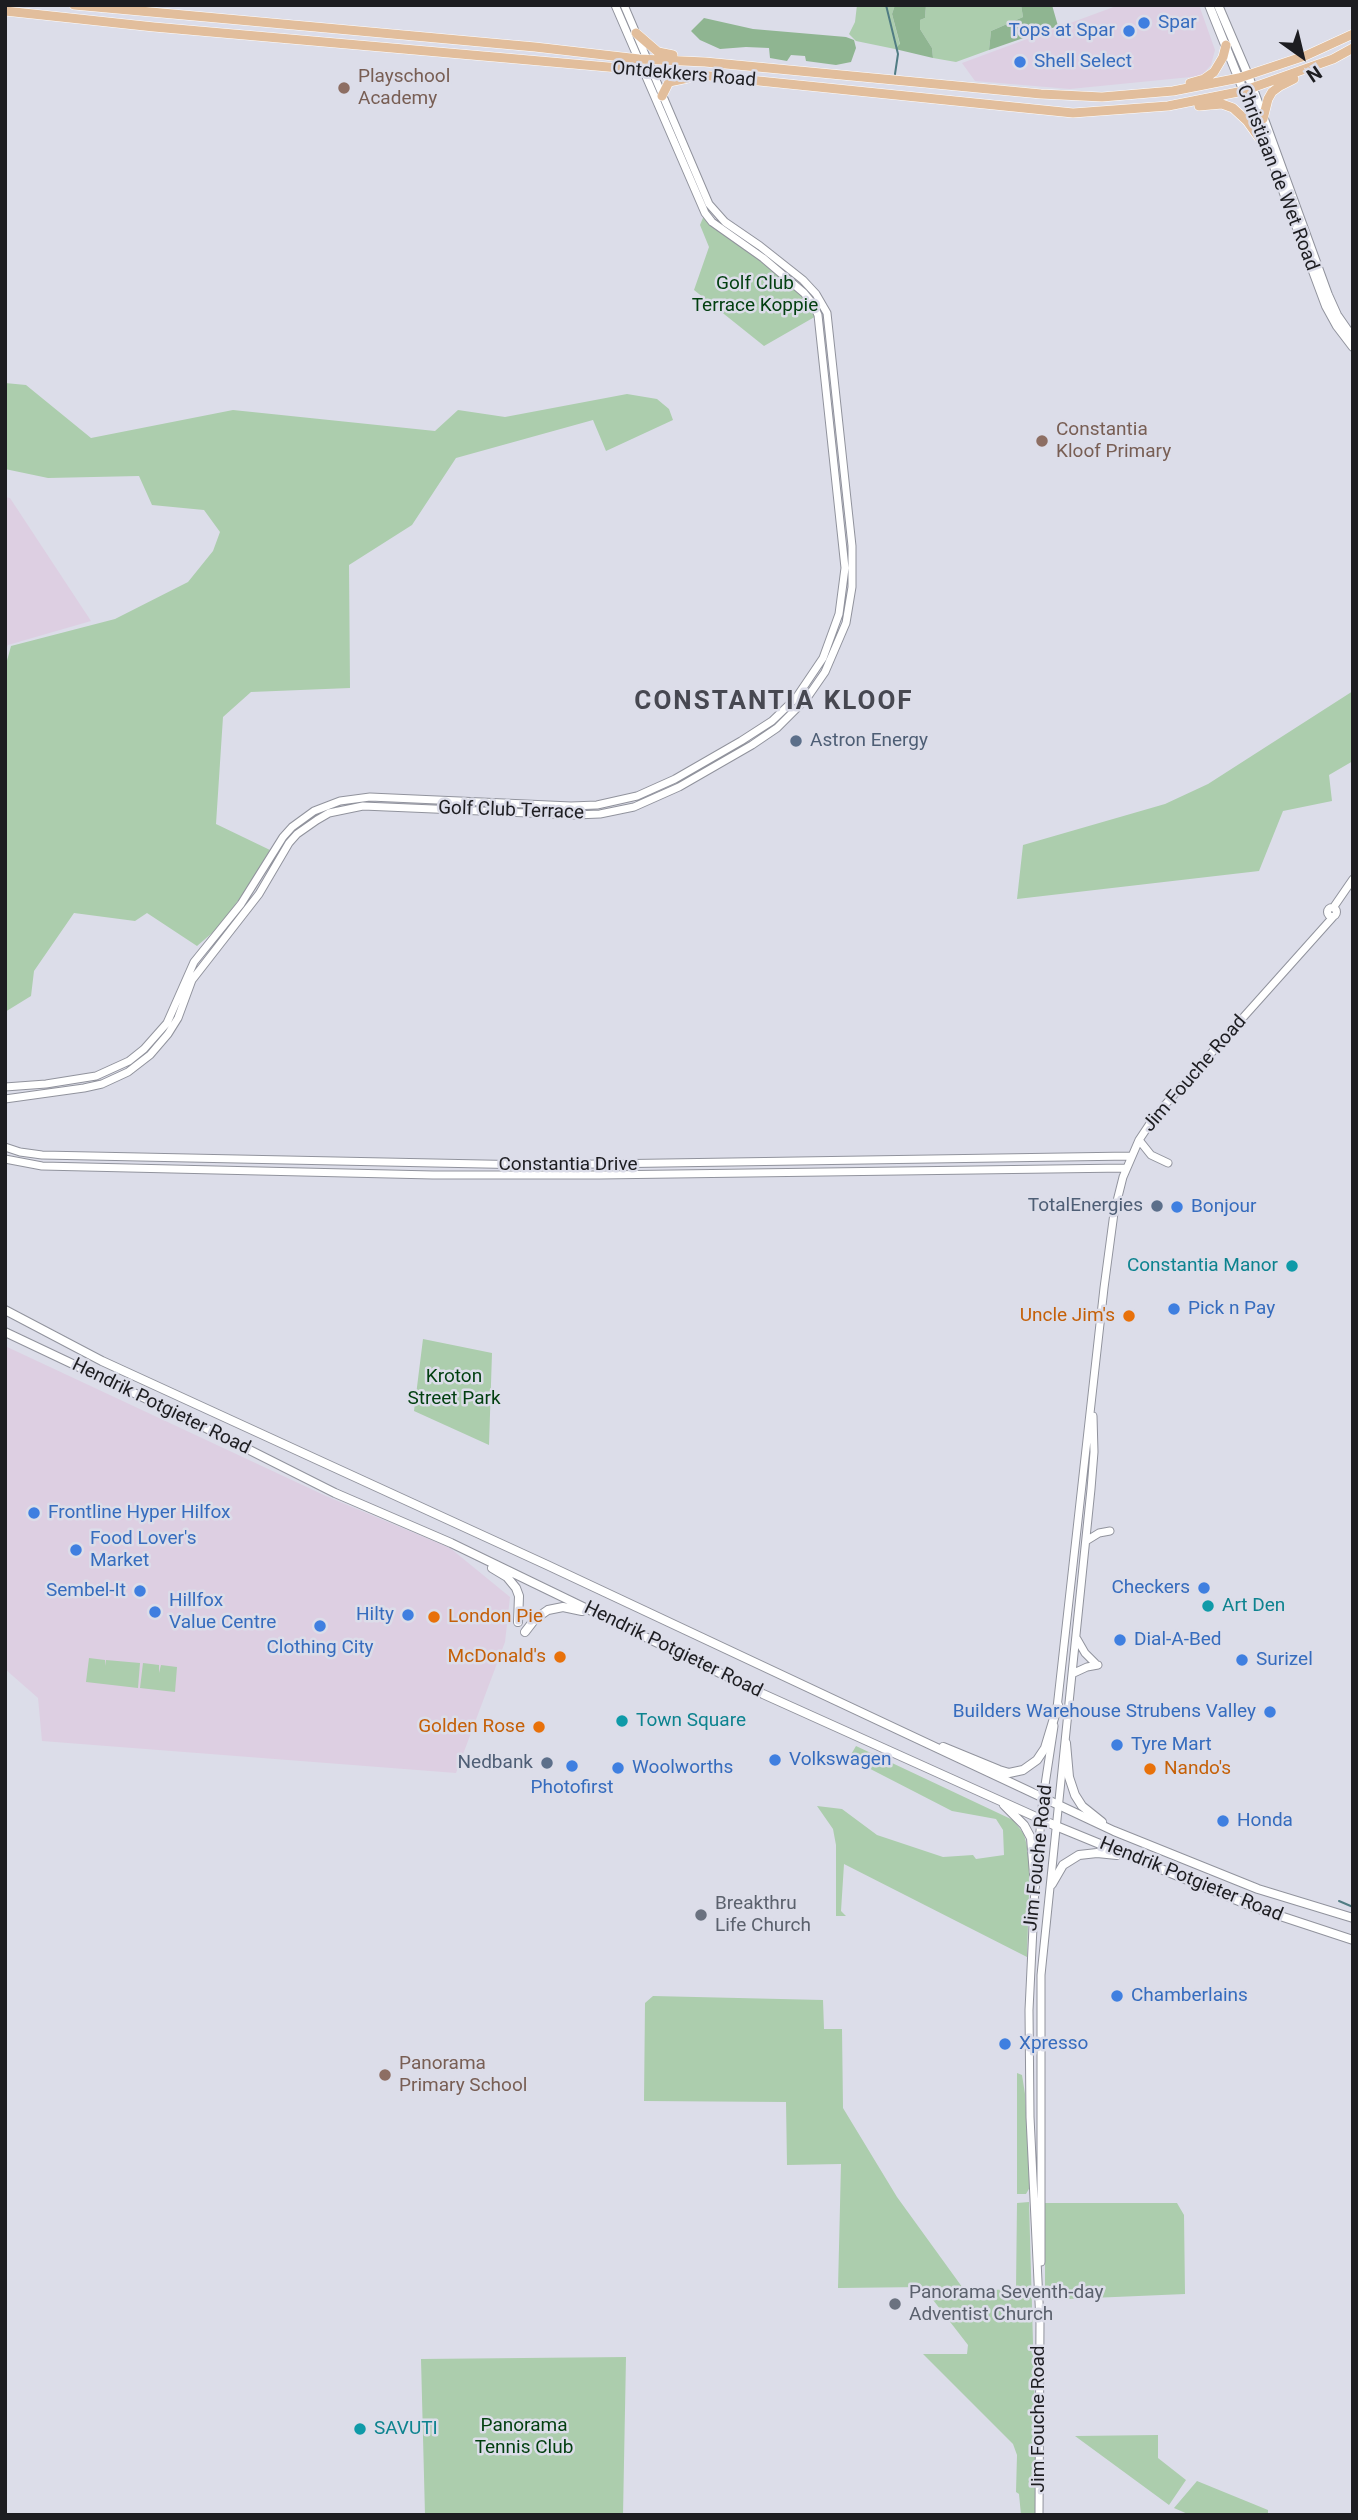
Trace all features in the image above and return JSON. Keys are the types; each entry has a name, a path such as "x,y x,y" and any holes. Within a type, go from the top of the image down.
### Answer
{"main road":[{"name":"Ontdekkers Road","path":"74,5 643,59 705,62 1041,94 1102,97 1159,93 1243,77 1305,56 1353,34"},
{"name":"Christiaan de Wet Road","path":"1209,5 1243,77"},
{"name":"Christiaan de Wet Road","path":"1218,5 1267,149 1326,306 1353,347"},
{"name":"Ontdekkers Road","path":"5,11 154,27 710,76 1073,113 1168,106 1248,90 1333,59 1353,48"},
{"path":"636,33 658,52 705,62"},
{"path":"1159,93 1209,77 1220,63 1226,45"},
{"path":"1263,120 1268,99 1275,89 1314,72 1333,59"},
{"path":"663,96 667,83 671,80 710,76"},
{"name":"Christiaan de Wet Road","path":"1248,90 1263,120 1328,295 1337,315 1353,338"},
{"path":"1109,112 1145,113 1211,104 1227,105 1240,113 1267,149"},
{"name":"Hendrik Potgieter Road","path":"5,1310 102,1361 547,1565 1114,1831 1258,1889 1353,1918"},
{"name":"Hendrik Potgieter Road","path":"5,1332 335,1493 451,1543 763,1694 1131,1857 1256,1908 1353,1940"},
{"path":"451,1543 511,1581 519,1596 518,1622"},
{"path":"525,1632 539,1616 556,1608 571,1608 618,1624"},
{"path":"888,1727 905,1731 1009,1773 1023,1770 1042,1754 1058,1705"},
{"path":"1066,1743 1069,1777 1075,1794 1082,1806 1114,1831"},
{"path":"997,1798 1029,1832 1035,1886"},
{"path":"1052,1884 1063,1865 1079,1855 1097,1853 1131,1857"}],"street":[{"name":"Golf Club Terrace","path":"5,1087 96,1076 122,1065 144,1049 167,1023 194,962 242,904 283,837 297,822 314,811 340,801 370,797 571,806 597,805 637,796 675,779 772,721 796,698 816,671 836,627 845,568 818,315 804,293 763,258 712,222 705,213 643,59 615,5"},
{"name":"Golf Club Terrace","path":"624,5 643,59"},
{"name":"Golf Club Terrace","path":"5,1099 102,1084 128,1072 150,1055 178,1018 192,980 259,894 289,843 297,834 329,813 363,806 575,815 622,810 663,795 752,745 790,716 821,678 846,623 852,587 852,546 827,313 816,294 803,280 715,213 705,196 663,96 648,71"},
{"name":"Jim Fouche Road","path":"1040,2322 1028,2067 1031,1935 1044,1798 1058,1705 1114,1213 1126,1168 1139,1140 1170,1098 1315,937 1353,881"},
{"path":"17,1097 24,1085 32,1095"},
{"path":"1139,1140 1151,1155 1168,1163"},
{"name":"Constantia Drive","path":"5,1147 42,1155 559,1166 1131,1156"},
{"name":"Constantia Drive","path":"5,1159 42,1166 433,1175 1126,1168"},
{"name":"Jim Fouche Road","path":"1039,2515 1041,1975 1094,1452 1092,1396"},
{"path":"1086,1541 1110,1531"},
{"path":"1073,1673 1097,1664 1085,1653 1077,1639"}],"shaded area":[{"path":"1119,5 1199,5 1215,50 1211,65 1201,76 1070,89 975,81 962,63"},
{"path":"5,497 10,498 91,621 8,645 5,651"},
{"path":"5,1346 326,1496 450,1548 510,1597 505,1642 456,1773 42,1741 38,1698 5,1669"}],"green space":[{"path":"857,5 895,5 892,14 900,45 895,49 856,41 849,34 855,22"},
{"path":"895,5 926,5 925,18 920,20 920,29 932,48 933,58 895,49 900,44 892,14"},
{"path":"926,5 1021,5 1023,17 991,31 989,50 956,62 933,58 932,48 920,29 920,20 925,18"},
{"path":"1021,5 1052,5 1058,26 989,50 991,31 1023,17"},
{"path":"704,18 753,29 846,37 854,40 856,48 851,62 836,65 806,61 805,56 791,55 787,61 770,58 769,48 720,49 700,40 691,31"},
{"name":"Golf Club Terrace Koppie","path":"705,213 788,278 818,315 764,346 694,290 709,247 700,225"},
{"path":"5,383 26,385 91,438 233,410 435,431 458,410 505,417 627,394 657,399 669,409 673,420 606,451 593,420 456,458 412,525 349,565 350,688 251,692 223,717 216,824 270,850 248,887 218,928 197,946 147,913 135,921 74,913 34,971 31,996 5,1012 5,668 11,646 115,619 188,582 213,551 220,532 204,510 152,505 139,476 48,478 5,469"},
{"path":"1353,691 1353,761 1329,775 1332,801 1283,811 1259,871 1017,899 1023,845 1165,804 1208,784"},
{"name":"Kroton Street Park","path":"423,1339 492,1353 489,1445 414,1411"},
{"path":"89,1658 105,1660 105,1666 106,1660 140,1663 138,1688 86,1682"},
{"path":"143,1663 159,1665 159,1673 161,1665 177,1667 175,1692 140,1688"},
{"path":"856,1746 1013,1820 1024,1834 1030,1859 1027,1957 844,1864 841,1911 846,1916 836,1916 836,1845 833,1829 817,1806 842,1809 877,1835 943,1857 973,1855 976,1859 1004,1855 1003,1830 996,1819 952,1811 849,1758"},
{"path":"653,1996 823,2000 824,2029 842,2029 843,2108 897,2197 965,2291 1016,2289 1017,2203 1029,2202 1035,2515 1021,2515 1019,2494 1016,2492 1017,2455 1013,2444 923,2354 967,2354 968,2345 923,2287 838,2288 841,2164 787,2165 786,2102 644,2101 645,2003"},
{"path":"1017,2073 1022,2075 1025,2094 1030,2187 1026,2194 1017,2194"},
{"path":"1045,2203 1177,2203 1184,2215 1185,2294 1045,2300"},
{"name":"Panorama Tennis Club","path":"626,2357 623,2515 425,2515 421,2359"},
{"path":"1158,2435 1158,2458 1186,2480 1169,2505 1075,2436"},
{"path":"1197,2481 1268,2510 1268,2515 1190,2515 1174,2508"}],"waterway":[{"path":"886,5 898,54 895,74"},
{"path":"1339,1901 1353,1907"}],"place":[{"name":"Spar","path":"1144,23"},
{"name":"Tops at Spar","path":"1129,31"},
{"name":"Shell Select","path":"1020,62"},
{"name":"Playschool Academy","path":"344,88"},
{"name":"Constantia Kloof Primary","path":"1042,441"},
{"name":"Astron Energy","path":"796,741"},
{"name":"TotalEnergies","path":"1157,1206"},
{"name":"Bonjour","path":"1177,1207"},
{"name":"Constantia Manor","path":"1292,1266"},
{"name":"Pick n Pay","path":"1174,1309"},
{"name":"Uncle Jim's","path":"1129,1316"},
{"name":"Frontline Hyper Hilfox","path":"34,1513"},
{"name":"Food Lover's Market","path":"76,1550"},
{"name":"Checkers","path":"1204,1588"},
{"name":"Sembel-It","path":"140,1591"},
{"name":"Art Den","path":"1208,1606"},
{"name":"Hillfox Value Centre","path":"155,1612"},
{"name":"Hilty","path":"408,1615"},
{"name":"London Pie","path":"434,1617"},
{"name":"Clothing City","path":"320,1626"},
{"name":"Dial-A-Bed","path":"1120,1640"},
{"name":"McDonald's","path":"560,1657"},
{"name":"Surizel","path":"1242,1660"},
{"name":"Builders Warehouse Strubens Valley","path":"1270,1712"},
{"name":"Town Square","path":"622,1721"},
{"name":"Golden Rose","path":"539,1727"},
{"name":"Tyre Mart","path":"1117,1745"},
{"name":"Volkswagen","path":"775,1760"},
{"name":"Nedbank","path":"547,1763"},
{"name":"Photofirst","path":"572,1766"},
{"name":"Woolworths","path":"618,1768"},
{"name":"Nando's","path":"1150,1769"},
{"name":"Honda","path":"1223,1821"},
{"name":"Breakthru Life Church","path":"701,1915"},
{"name":"Chamberlains","path":"1117,1996"},
{"name":"Xpresso","path":"1005,2044"},
{"name":"Panorama Primary School","path":"385,2075"},
{"name":"Panorama Seventh-day Adventist Church","path":"895,2304"},
{"name":"SAVUTI","path":"360,2429"}],"district":[{"name":"CONSTANTIA KLOOF","path":"774,702"}]}
